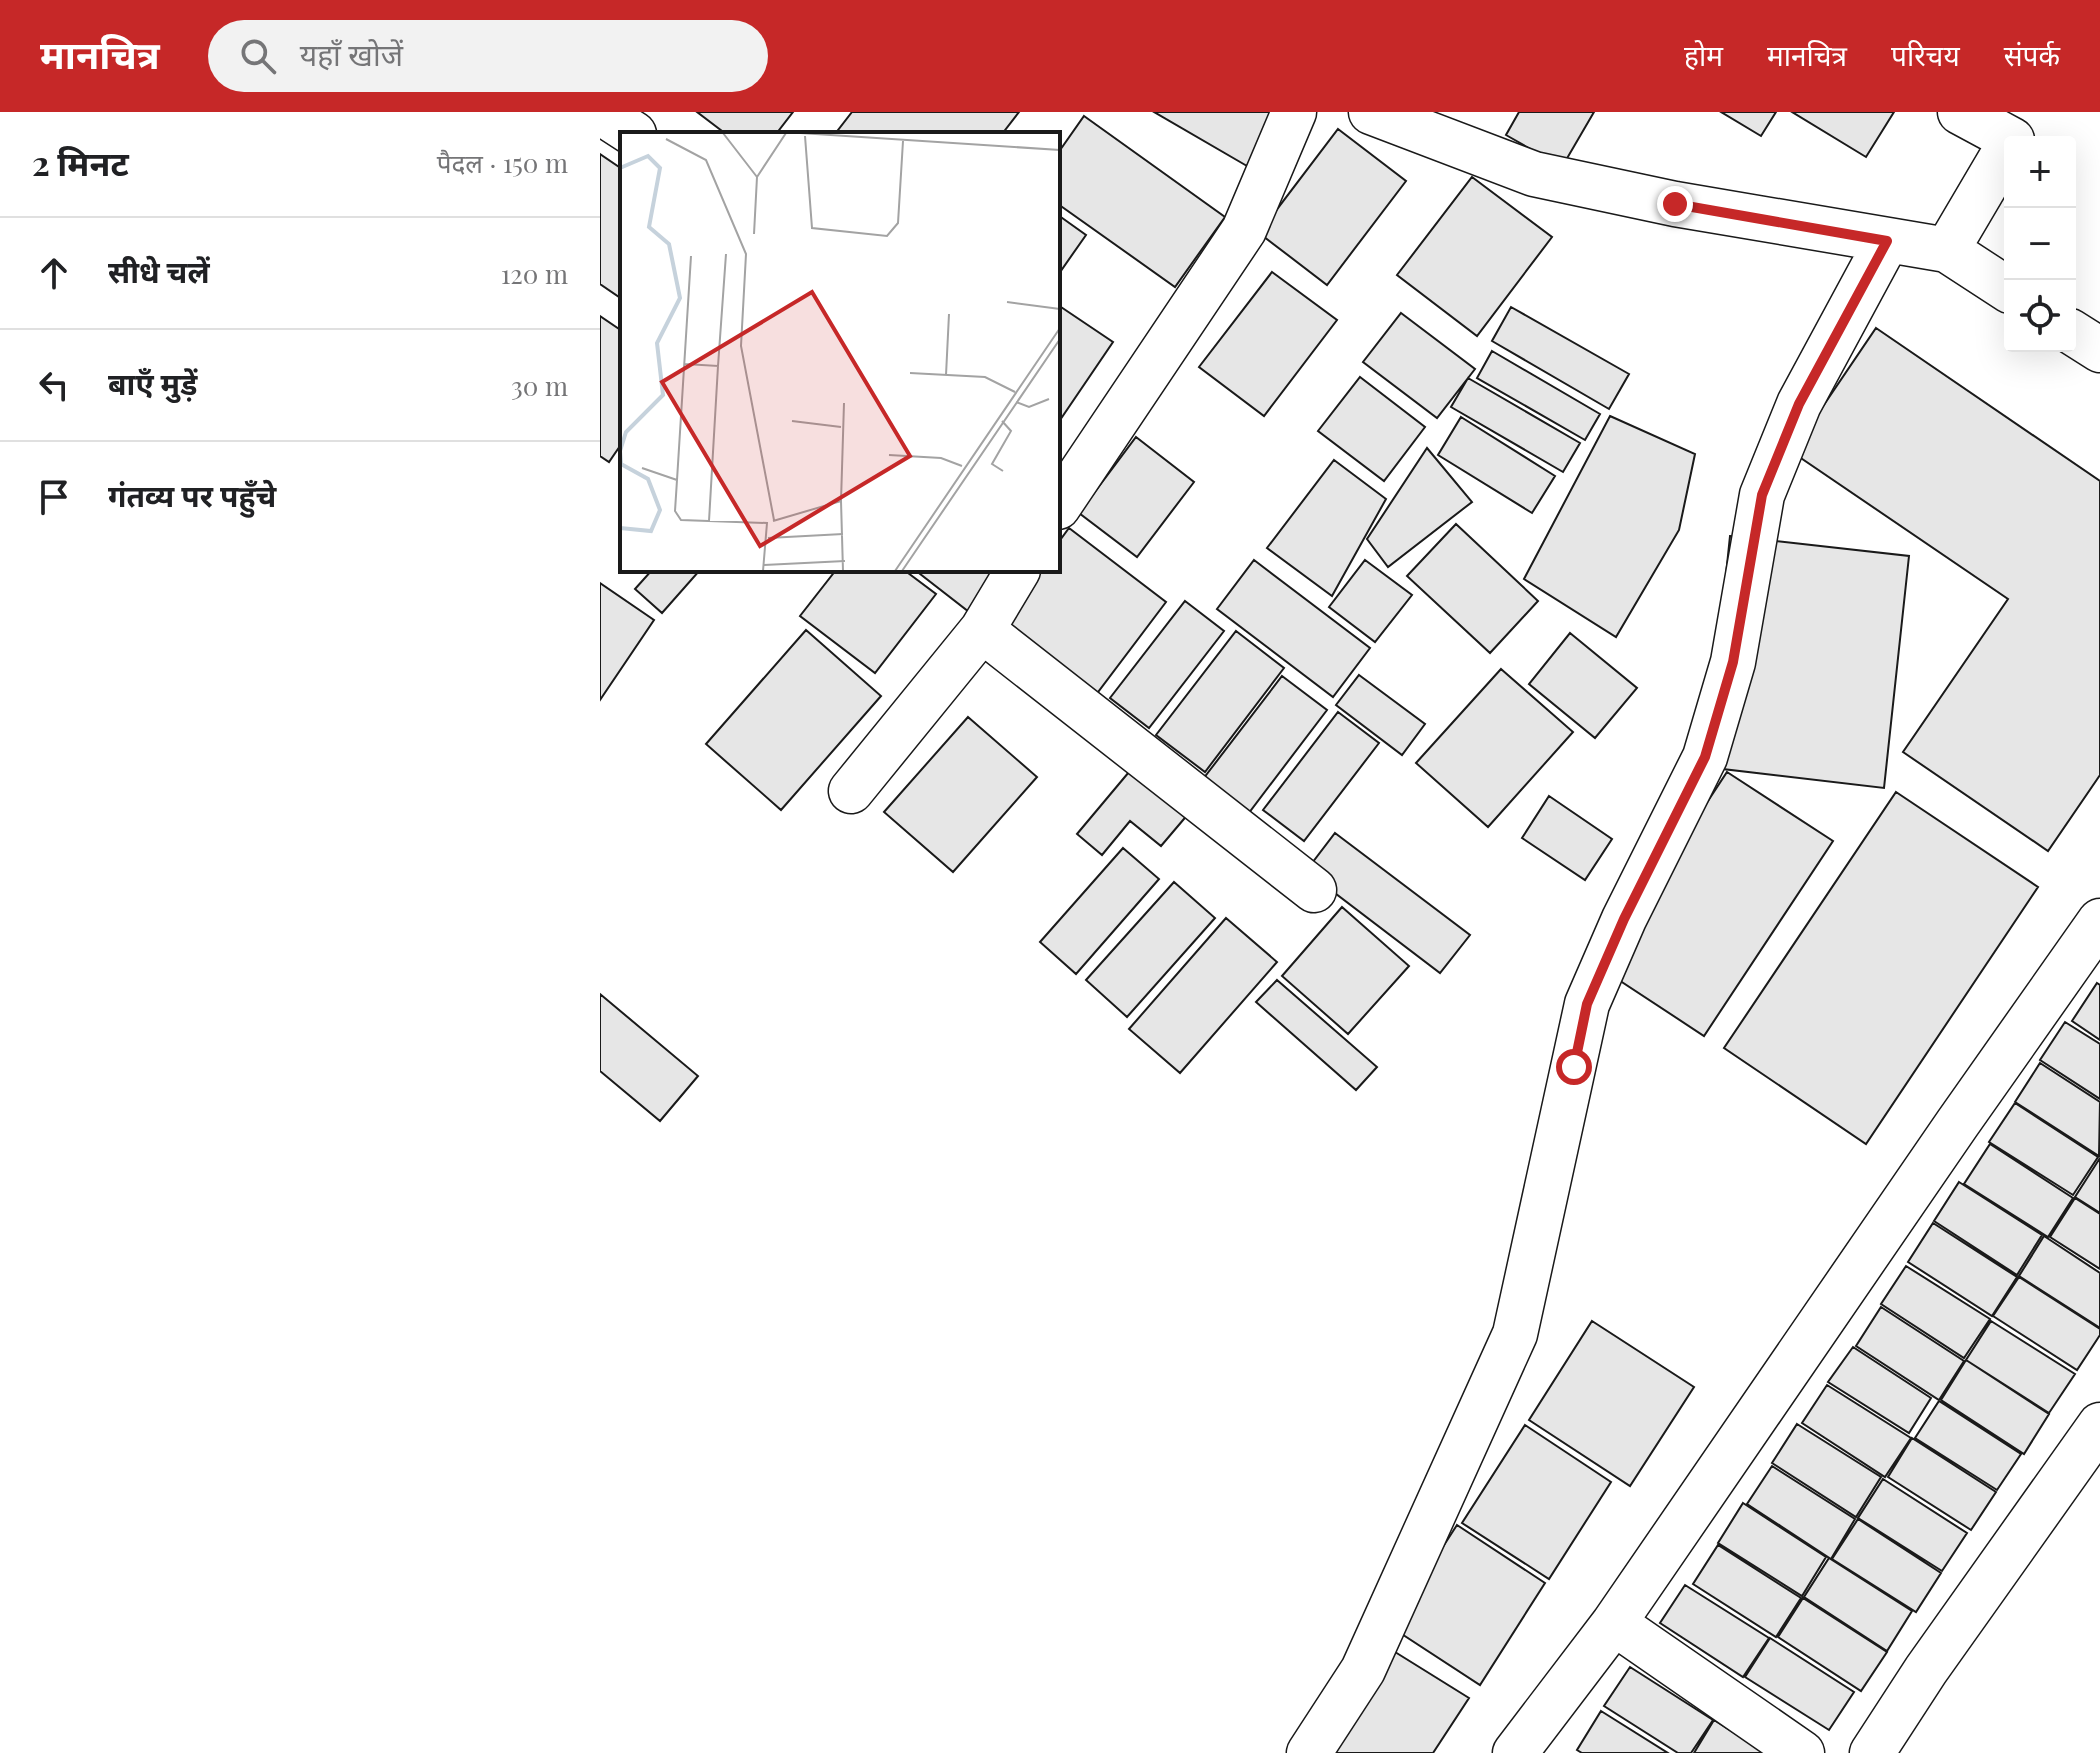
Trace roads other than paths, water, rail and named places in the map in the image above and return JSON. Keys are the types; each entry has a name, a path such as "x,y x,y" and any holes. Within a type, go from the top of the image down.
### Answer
{"street":[{"path":"600,112 631,132"},
{"path":"1060,504 1244,230 1294,112"},
{"path":"1371,112 1534,174 1675,204 1947,250 2004,287"},
{"path":"1947,250 2017,134 1960,112"},
{"path":"1309,1753 1363,1670 1515,1334 1587,1004 1624,919 1705,757 1733,662 1762,495 1799,404 1887,241"},
{"path":"2076,335 2100,350"},
{"path":"851,791 982,630 1017,572"},
{"path":"982,630 1314,890"},
{"path":"1515,1753 1614,1623 2100,921"},
{"path":"1872,1753 1926,1670 2100,1425"},
{"path":"1614,1623 1802,1753"}]}
